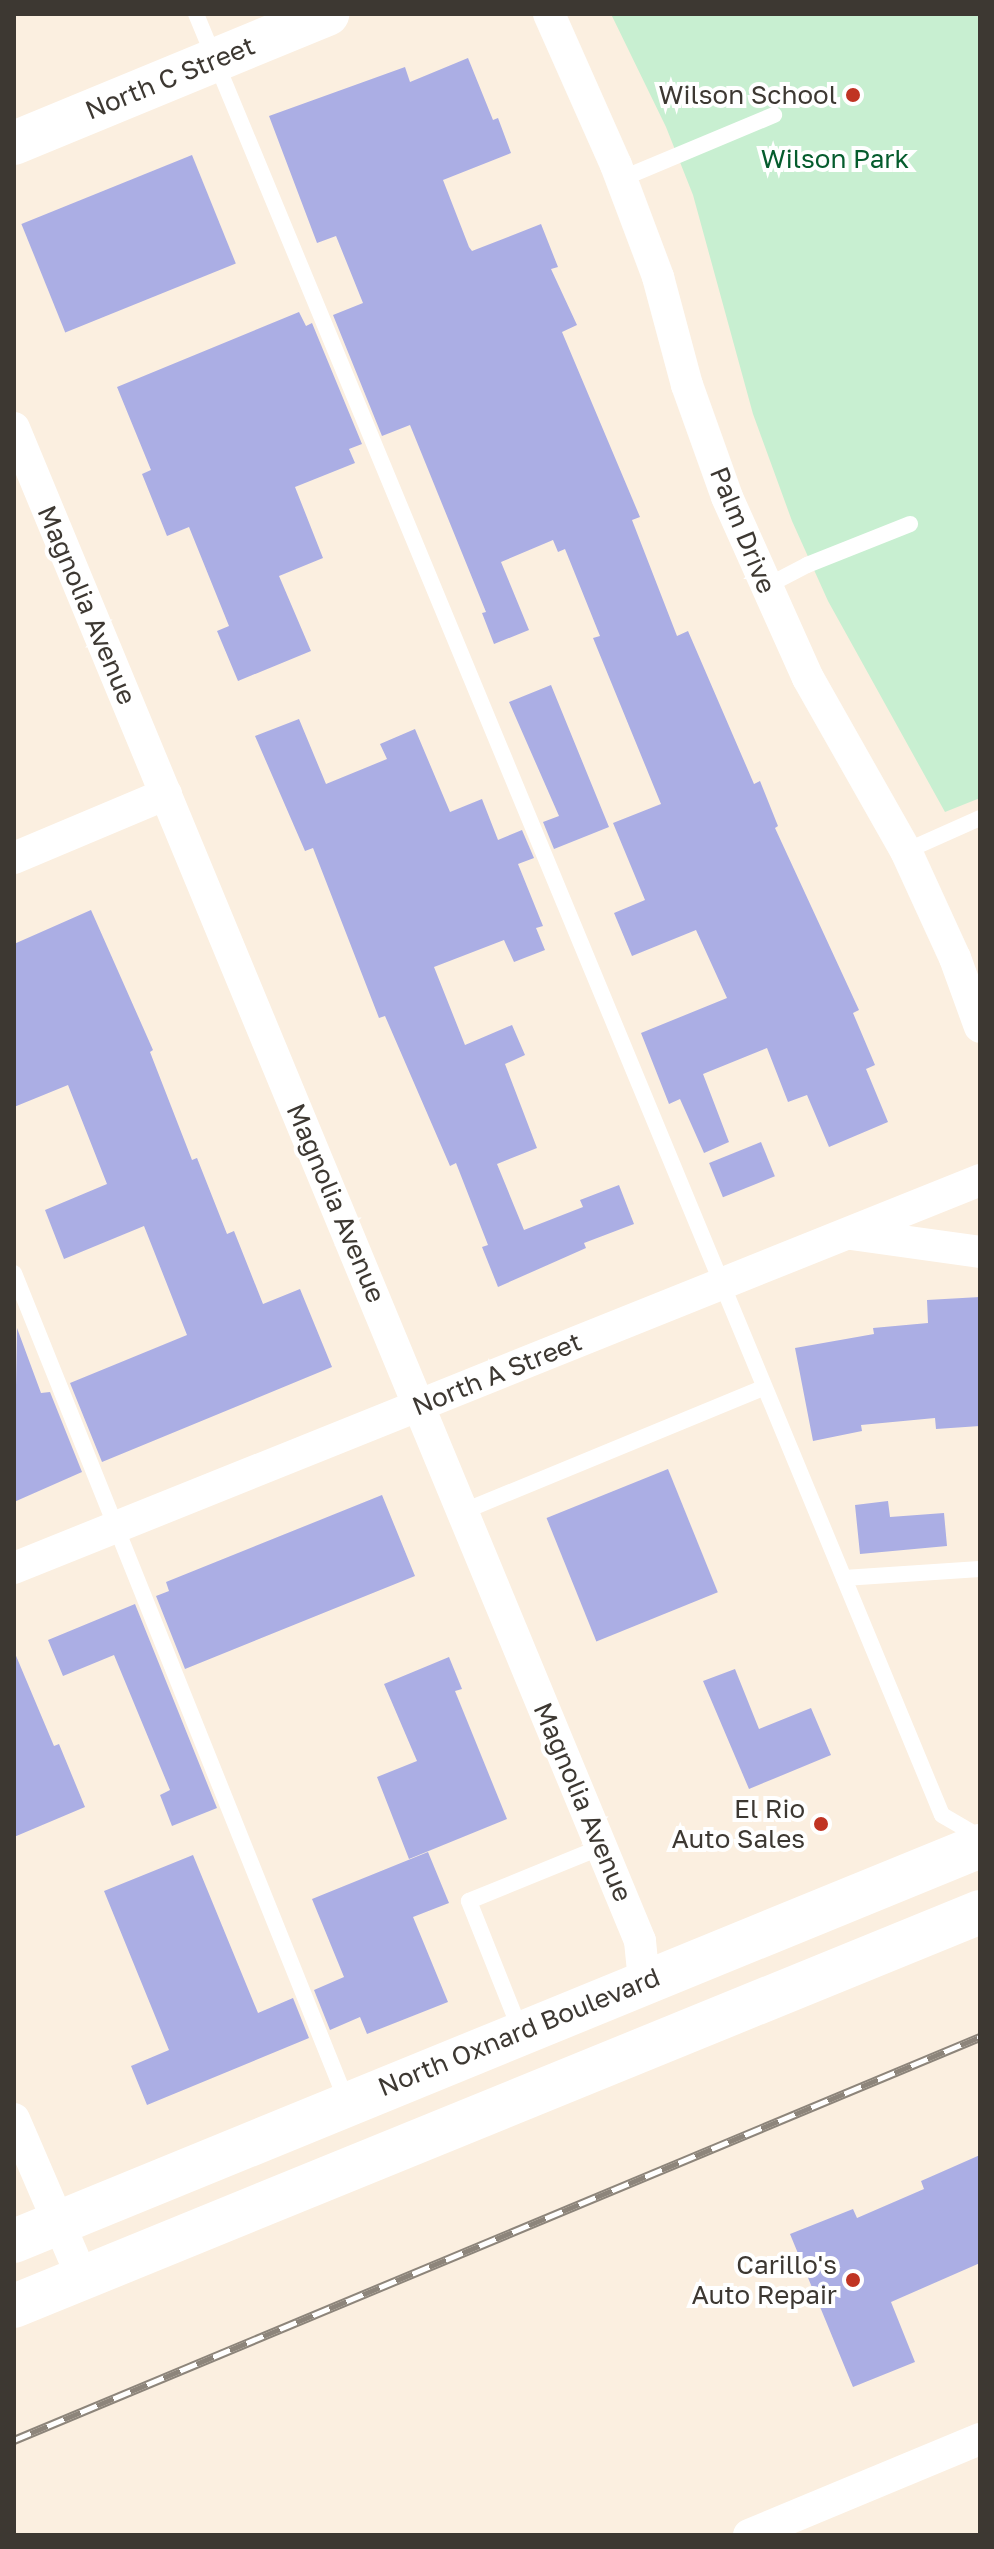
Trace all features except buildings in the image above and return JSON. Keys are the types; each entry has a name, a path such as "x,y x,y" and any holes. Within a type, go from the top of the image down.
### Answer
{"main road":[{"name":"North C Street","path":"14,143 327,14"},
{"name":"North Oxnard Boulevard","path":"14,2241 347,2102 980,1846"},
{"path":"14,2306 980,1912"},
{"path":"638,2054 644,1981"}],"street":[{"name":"Palm Drive","path":"549,14 621,179 658,277 687,385 727,497 765,587 808,678 906,851 955,958 980,1027"},
{"name":"Magnolia Avenue","path":"14,428 640,1941 644,1981"},
{"path":"14,858 166,794"},
{"name":"North A Street","path":"14,1568 118,1523 980,1180"},
{"path":"848,1234 980,1252"},
{"path":"14,2119 82,2277"},
{"path":"749,2535 980,2439"}],"lane":[{"path":"196,14 942,1815 980,1837"},
{"path":"621,179 774,115"},
{"path":"765,587 807,565 910,524"},
{"path":"906,851 980,818"},
{"path":"14,1273 118,1523 347,2102"},
{"path":"462,1512 763,1388"},
{"path":"844,1578 980,1569"},
{"path":"521,2032 469,1901 601,1847"}],"green space":[{"name":"Wilson Park","path":"611,14 980,14 980,798 945,812 828,601 792,521 753,414 693,195 666,127"}],"railway":[{"path":"14,2440 980,2037"}],"place":[{"name":"Wilson School","path":"853,95"},
{"name":"El Rio Auto Sales","path":"821,1824"},
{"name":"Carillo's Auto Repair","path":"853,2280"}]}
